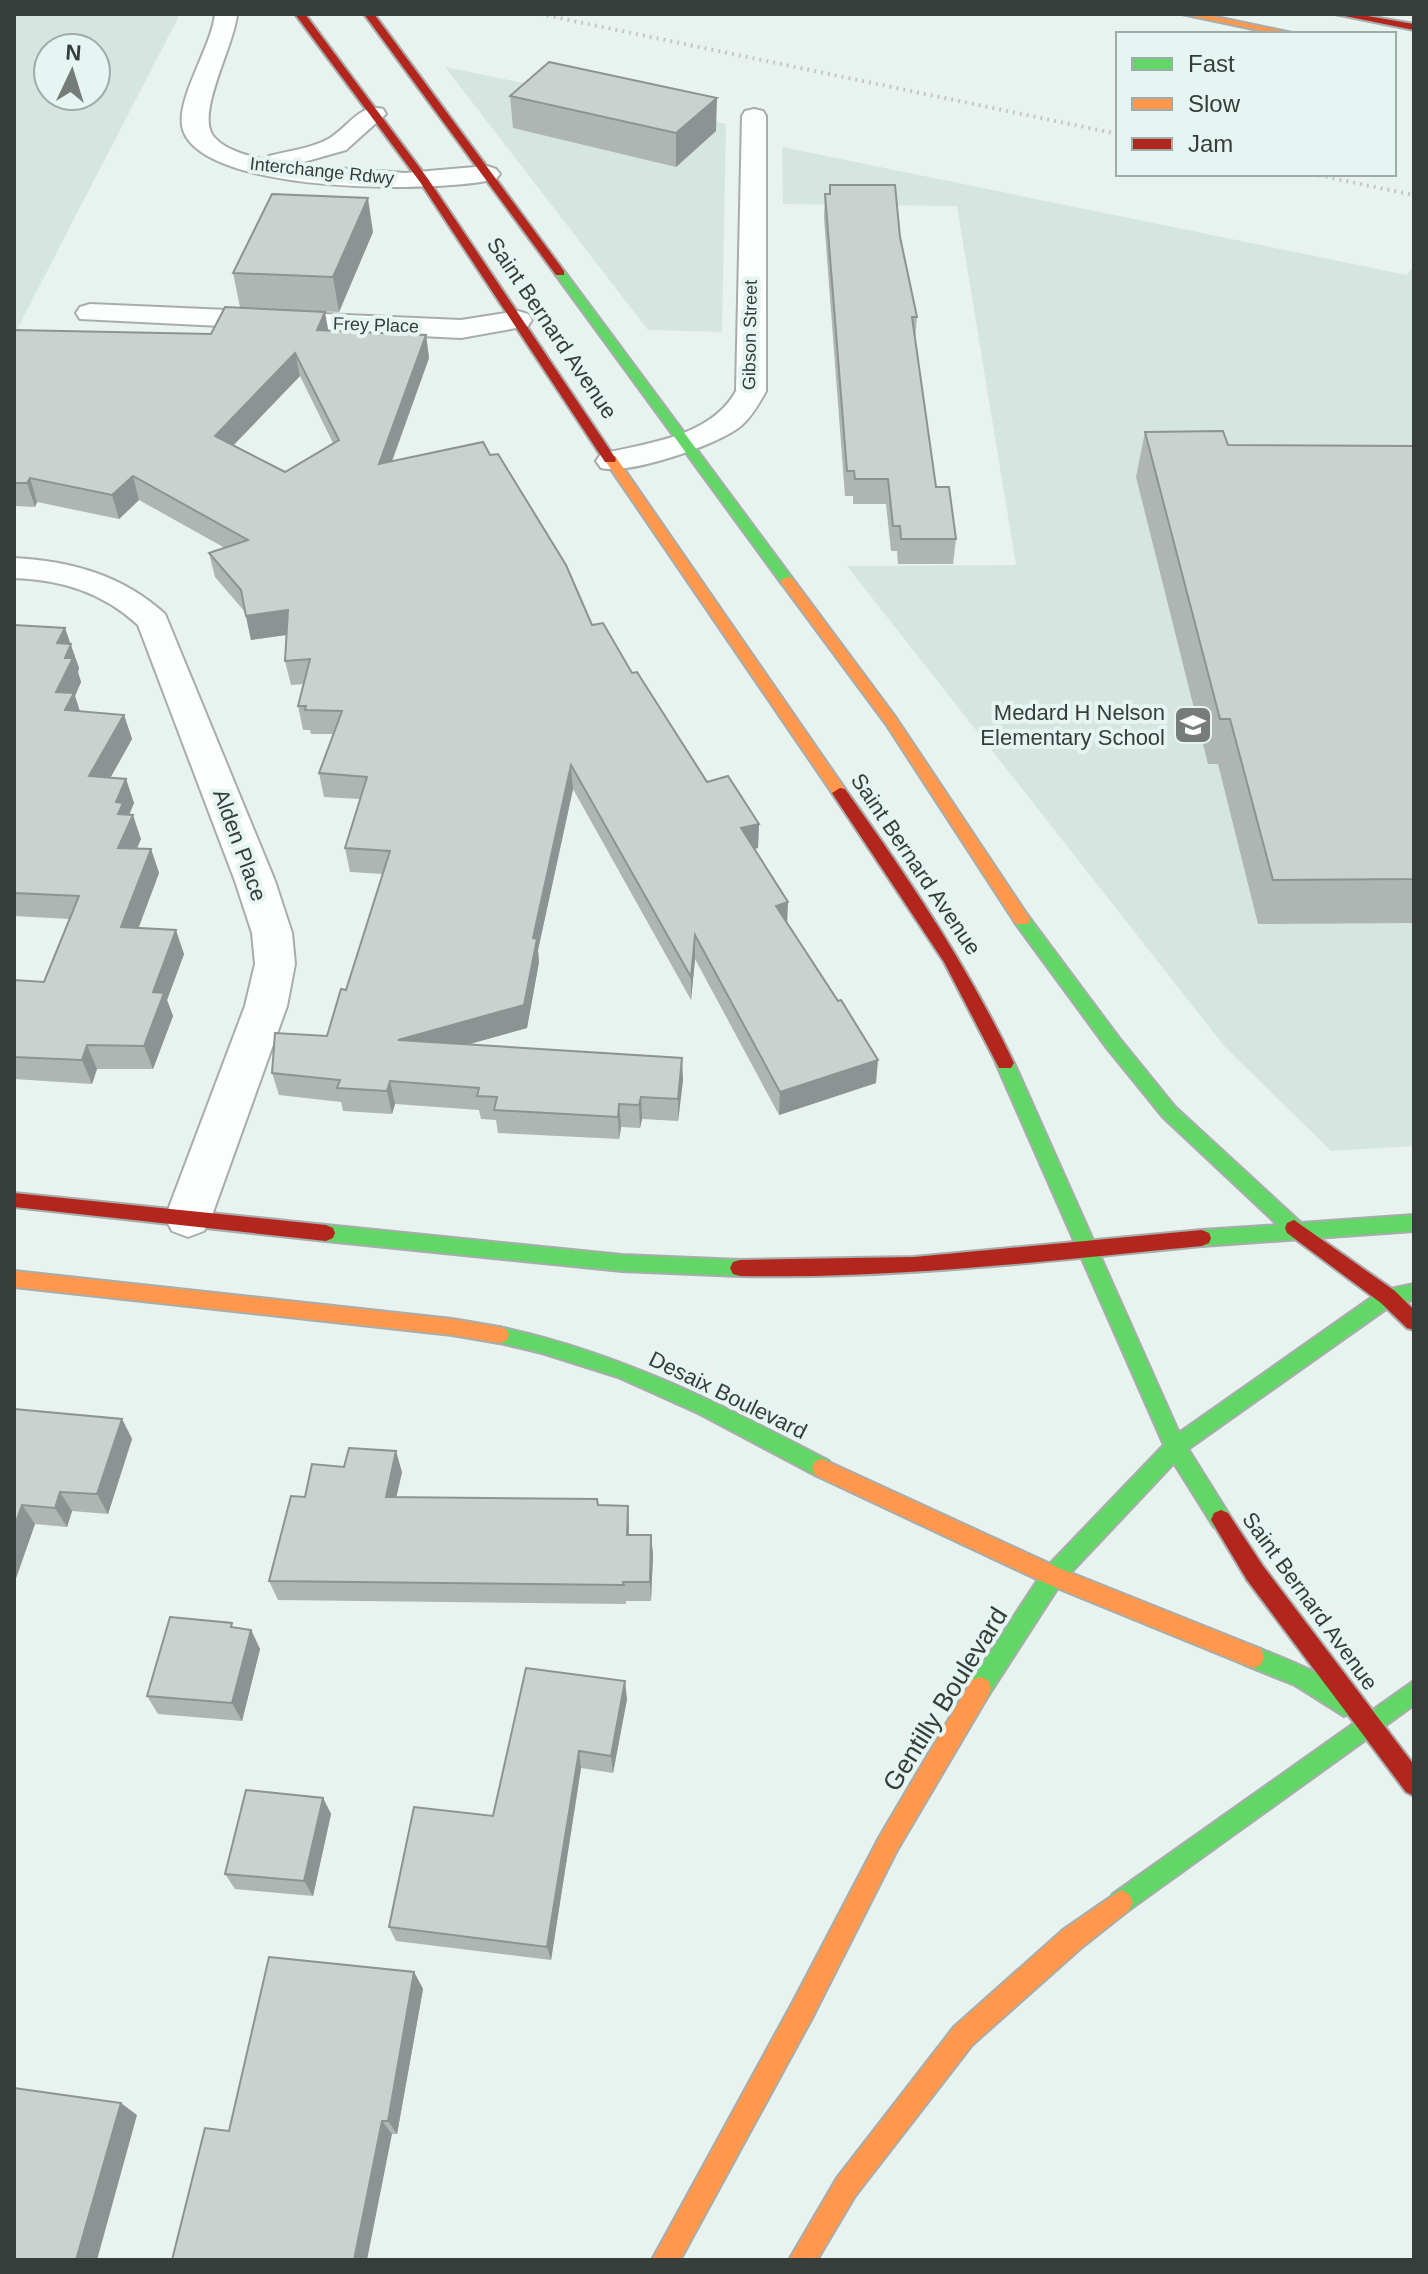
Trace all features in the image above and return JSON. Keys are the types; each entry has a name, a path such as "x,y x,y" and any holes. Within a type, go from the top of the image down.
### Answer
{"main road":[{"name":"Saint Bernard Avenue","path":"300,14 424,181 612,461 930,923 980,1007 1175,1447 1255,1573 1414,1784"},
{"name":"Saint Bernard Avenue","path":"369,14 891,721 995,883 1113,1043 1169,1112 1295,1229 1388,1297 1414,1322"},
{"path":"1187,14 1282,32"},
{"path":"1340,14 1414,27"},
{"path":"14,1200 494,1251 715,1268 801,1270 898,1266 1295,1229 1414,1223"},
{"name":"Desaix Boulevard","path":"14,1279 452,1327 550,1344 638,1376 710,1409 822,1468 1053,1576 1303,1677 1370,1723"},
{"name":"Gentilly Boulevard","path":"665,2260 802,2011 888,1844 970,1704 1053,1576 1175,1447 1388,1297 1414,1292"},
{"path":"802,2260 846,2187 963,2036 1084,1930 1178,1859 1414,1692"}],"street":[{"name":"Interchange Rdwy","path":"226,14 220,46 194,114 195,130 201,143 212,152 245,165 327,175 424,181 487,174"},
{"path":"245,165 289,159 337,145 374,114"},
{"name":"Gibson Street","path":"612,461 684,443 736,417 747,404 751,391 754,116"},
{"name":"Frey Place","path":"90,313 461,329 518,320"},
{"name":"Alden Place","path":"14,568 57,572 101,584 125,597 153,621 245,853 272,933 275,964 266,1006 188,1218"}],"shaded area":[{"path":"14,14 180,14 14,335"},
{"path":"445,67 726,124 722,332 648,330"},
{"name":"Medard H Nelson Elementary School","path":"782,147 1407,275 1414,266 1414,1146 1331,1151 1225,1047 847,566 1016,565 957,206 783,204"}],"building":[{"path":"549,62 717,98 676,133 510,96"},
{"path":"830,185 895,185 900,237 917,317 912,317 936,487 949,487 956,539 901,539 900,526 893,526 888,479 855,479 854,471 847,471 825,194 830,194"},
{"path":"272,194 368,198 333,277 233,273"},
{"path":"225,307 325,312 317,330 426,335 379,464 483,442 490,455 498,454 566,565 592,625 603,623 632,673 637,672 707,782 728,776 759,824 741,828 788,902 776,906 878,1060 780,1092 695,935 691,977 571,765 533,938 537,939 524,1005 398,1040 682,1058 678,1099 641,1097 639,1105 619,1104 618,1117 494,1110 497,1097 477,1096 479,1088 390,1081 387,1091 337,1088 340,1080 272,1073 275,1033 327,1036 341,989 346,990 390,851 345,848 367,777 319,773 342,711 305,710 306,706 298,706 310,659 285,661 288,610 246,616 241,590 209,553 248,540 133,476 112,495 30,478 27,483 14,483 14,330 211,334","holes":["295,353 339,440 285,472 215,436"]},
{"path":"1223,431 1228,445 1414,446 1414,879 1273,880 1230,719 1220,719 1145,432"},
{"path":"14,625 65,628 57,643 71,644 65,658 73,658 56,692 74,693 65,710 124,715 89,776 126,779 116,802 123,803 118,814 133,815 118,848 151,849 121,927 176,930 153,992 164,993 144,1046 87,1045 82,1060 14,1057 14,980 44,982 79,896 14,893"},
{"path":"14,1409 122,1419 97,1494 60,1492 55,1508 22,1505 14,1528"},
{"path":"349,1448 396,1451 386,1497 597,1499 598,1505 628,1506 627,1535 651,1535 650,1582 623,1582 624,1585 269,1581 291,1496 305,1497 312,1464 344,1467"},
{"path":"170,1617 232,1623 231,1627 251,1630 232,1703 147,1696"},
{"path":"526,1668 625,1681 611,1756 579,1751 547,1947 389,1927 414,1807 493,1816"},
{"path":"246,1790 323,1798 304,1881 225,1874"},
{"path":"269,1957 414,1972 388,2121 382,2121 354,2260 172,2260 205,2128 229,2131"},
{"path":"14,2088 121,2103 76,2260 14,2260"}],"railway":[{"path":"540,14 1116,134"},
{"path":"1322,176 1414,195"}],"traffic: fast":[{"path":"560,273 787,581"},
{"path":"1022,920 1113,1043 1169,1112 1294,1228"},
{"path":"1005,1063 1175,1447 1221,1520"},
{"path":"1202,1238 1414,1223"},
{"path":"326,1233 622,1263 740,1268"},
{"path":"980,1688 1053,1576 1175,1447 1388,1297 1414,1292"},
{"path":"499,1335 542,1344 625,1371 705,1407 822,1468"},
{"path":"1253,1657 1303,1677 1344,1705"},
{"path":"1121,1902 1414,1692"}],"traffic: slow":[{"path":"1187,14 1282,32"},
{"path":"610,459 840,793"},
{"path":"787,581 891,721 1022,920"},
{"path":"14,1279 452,1327 499,1335"},
{"path":"822,1468 1053,1576 1253,1657"},
{"path":"665,2260 802,2011 888,1844 980,1688"},
{"path":"802,2260 846,2187 963,2036 1072,1939 1121,1902"}],"traffic: jam":[{"path":"300,14 424,181 610,459"},
{"path":"369,14 560,273"},
{"path":"1340,14 1414,27"},
{"path":"840,793 950,958 1005,1063"},
{"path":"14,1200 326,1233"},
{"path":"1294,1228 1388,1297 1414,1322"},
{"path":"740,1268 914,1265 1202,1238"},
{"path":"1221,1520 1255,1573 1414,1784"}],"place":[{"name":"Medard H Nelson Elementary School","path":"1193,725"}]}
